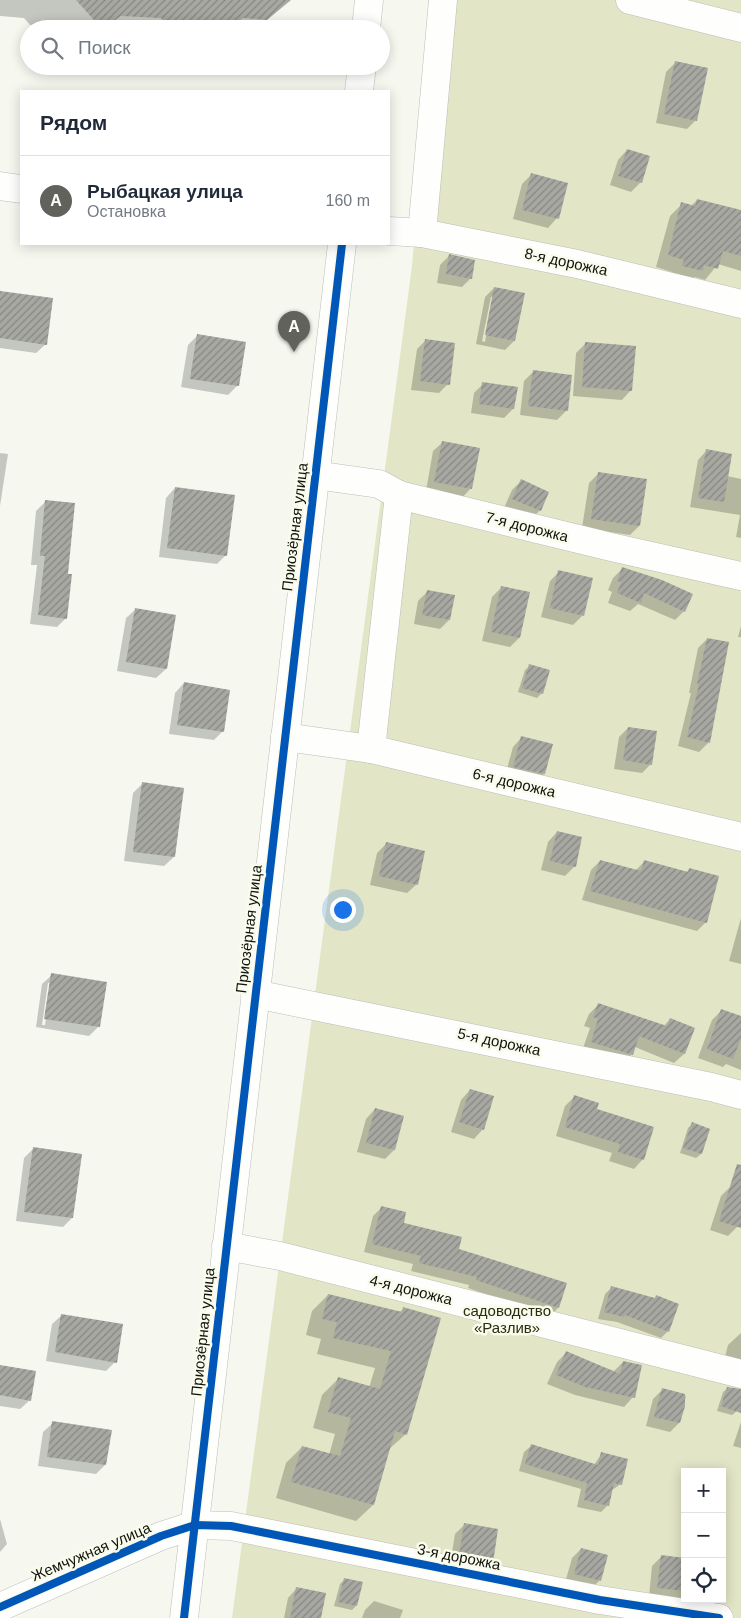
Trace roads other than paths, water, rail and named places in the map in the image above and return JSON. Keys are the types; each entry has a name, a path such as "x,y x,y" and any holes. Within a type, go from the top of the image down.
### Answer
{"street":[{"path":"367,20 369,0"},
{"path":"422,233 443,0"},
{"path":"630,0 741,28"},
{"path":"359,90 361,75"},
{"path":"0,186 20,189"},
{"name":"8-я дорожка","path":"390,231 422,233 577,264 741,304"},
{"name":"Приозёрная улица","path":"184,1618 342,245"},
{"name":"7-я дорожка","path":"315,476 379,484 399,495 611,547 741,576"},
{"path":"370,748 399,495"},
{"name":"6-я дорожка","path":"285,737 370,748 741,837"},
{"name":"5-я дорожка","path":"256,994 711,1086 741,1095"},
{"name":"4-я дорожка","path":"226,1246 280,1256 741,1374"},
{"name":"Жемчужная улица","path":"0,1607 132,1548 195,1525"},
{"name":"3-я дорожка","path":"195,1525 231,1526 600,1600 719,1618"}],"place":[{"name":"Рыбацкая улица","path":"294,352"}],"park label":[{"name":"садоводство «Разлив»","path":"507,1320"}]}
